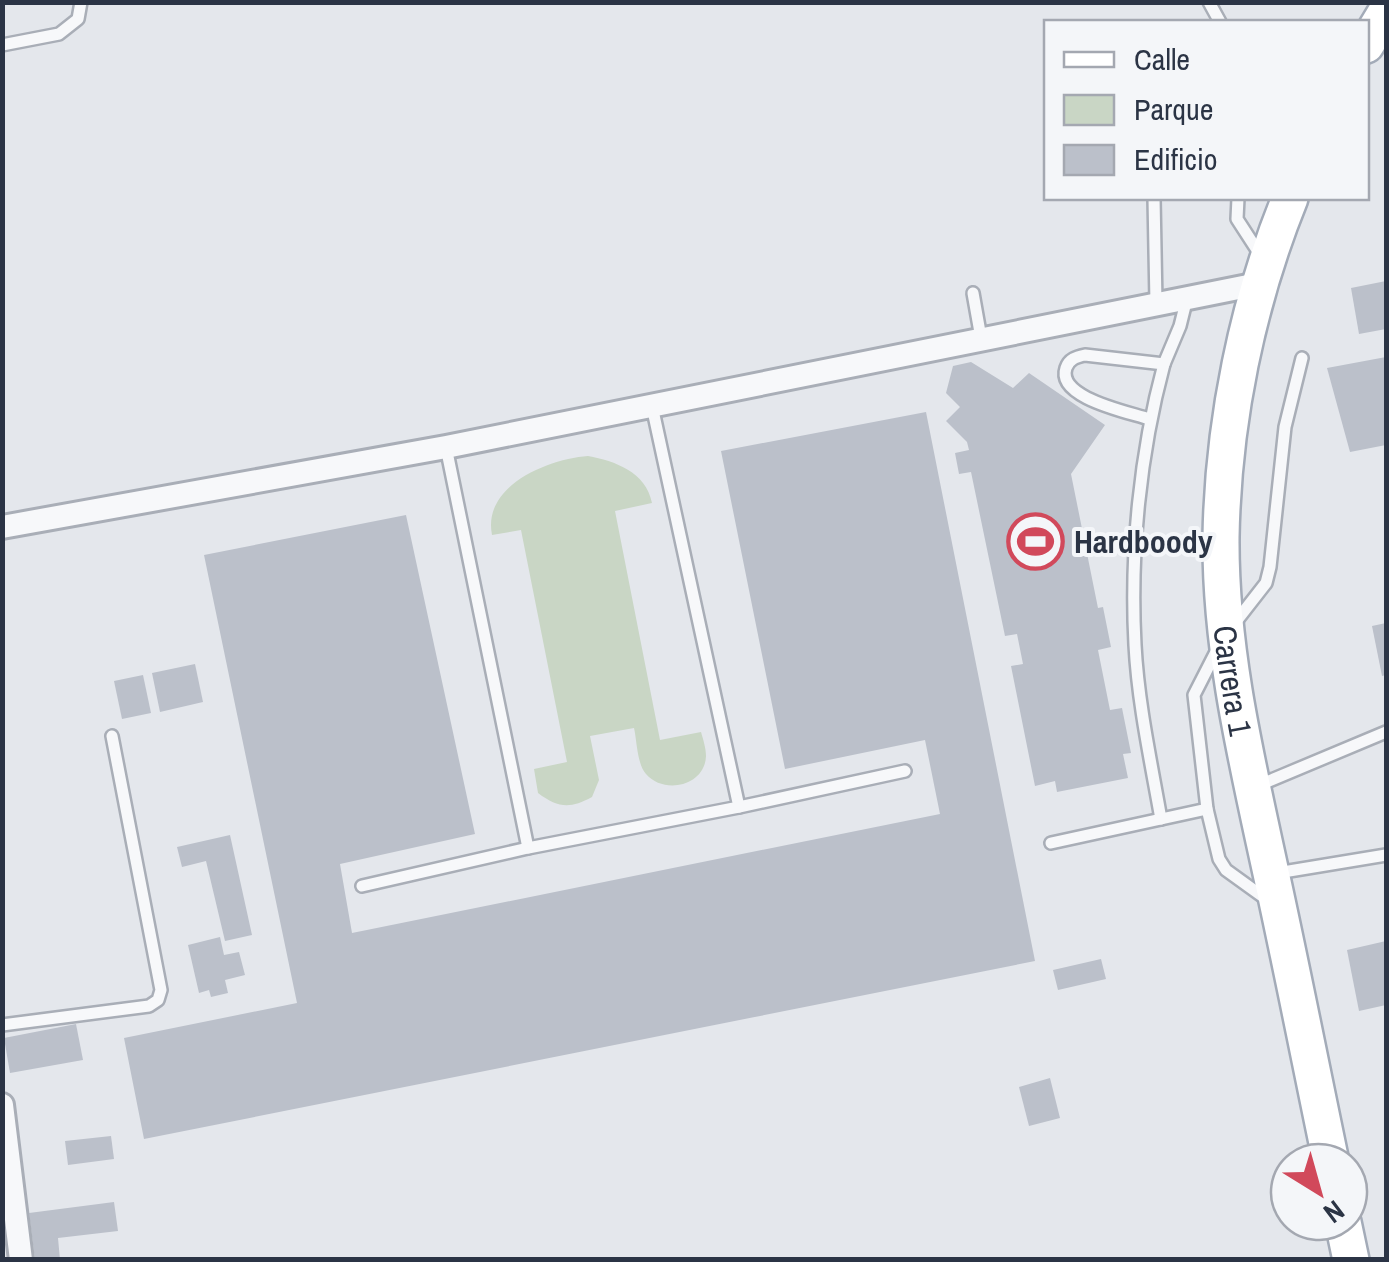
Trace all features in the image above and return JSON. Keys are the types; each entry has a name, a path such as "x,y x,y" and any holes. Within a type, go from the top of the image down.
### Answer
{"main road":[{"path":"1369,40 1386,12"},
{"name":"Carrera 1","path":"1289,200 1262,274 1228,434 1221,538 1226,635 1238,720 1327,1142"}],"street":[{"path":"2,527 446,448 1187,297 1262,274"},
{"path":"2,1105 21,1260"}],"lane":[{"path":"2,45 59,34 78,19 81,2"},
{"path":"1154,200 1156,302"},
{"path":"1238,200 1237,219 1262,274"},
{"path":"973,293 982,338"},
{"path":"1161,819 1135,646 1136,551 1149,419 1187,297"},
{"path":"1149,419 1078,395 1069,386 1066,365 1085,356 1164,364"},
{"path":"1302,358 1284,427 1266,583 1226,635 1194,695 1207,810 1219,860 1226,870 1275,891 1386,854"},
{"path":"652,406 739,807"},
{"path":"446,448 528,848"},
{"path":"1252,788 1386,732"},
{"path":"2,1024 149,1006 158,1000 161,990 112,736"},
{"path":"362,886 528,848 905,772"},
{"path":"1052,843 1207,810"}],"green space":[{"path":"588,456 628,470 649,492 652,503 615,511 660,740 701,732 706,756 699,774 691,780 663,784 643,770 634,728 590,736 599,780 592,797 564,805 538,793 534,769 567,762 521,530 492,535 492,517 497,502 522,478 555,463"}],"building":[{"path":"1386,281 1386,329 1359,334 1351,288"},
{"path":"1386,357 1386,445 1350,452 1327,368"},
{"name":"Hardboody","path":"971,362 1013,388 1029,373 1105,425 1071,474 1098,608 1103,607 1111,647 1098,650 1110,710 1122,708 1131,753 1123,754 1128,778 1057,792 1055,781 1035,786 1011,666 1023,664 1017,634 1005,636 971,472 959,474 955,453 969,450 967,442 946,421 960,407 946,393 953,366"},
{"path":"926,412 1035,961 144,1139 124,1038 297,1003 204,555 406,515 475,834 340,864 352,933 940,814 925,740 785,769 721,451"},
{"path":"1386,623 1386,675 1382,676 1372,626"},
{"path":"195,664 203,702 160,712 152,673"},
{"path":"143,675 151,713 122,719 114,681"},
{"path":"230,835 252,935 225,941 206,861 182,867 177,847"},
{"path":"220,937 224,955 239,952 245,975 225,980 228,993 211,997 209,990 199,993 188,945"},
{"path":"1386,941 1386,1005 1359,1011 1347,950"},
{"path":"1101,959 1106,979 1058,990 1053,970"},
{"path":"76,1024 83,1060 10,1073 4,1038"},
{"path":"1050,1078 1060,1118 1029,1126 1019,1087"},
{"path":"111,1136 114,1159 68,1165 65,1141"},
{"path":"114,1202 118,1231 58,1238 60,1260 35,1260 29,1213"}],"place":[{"name":"Hardboody","path":"1035,541"}]}
